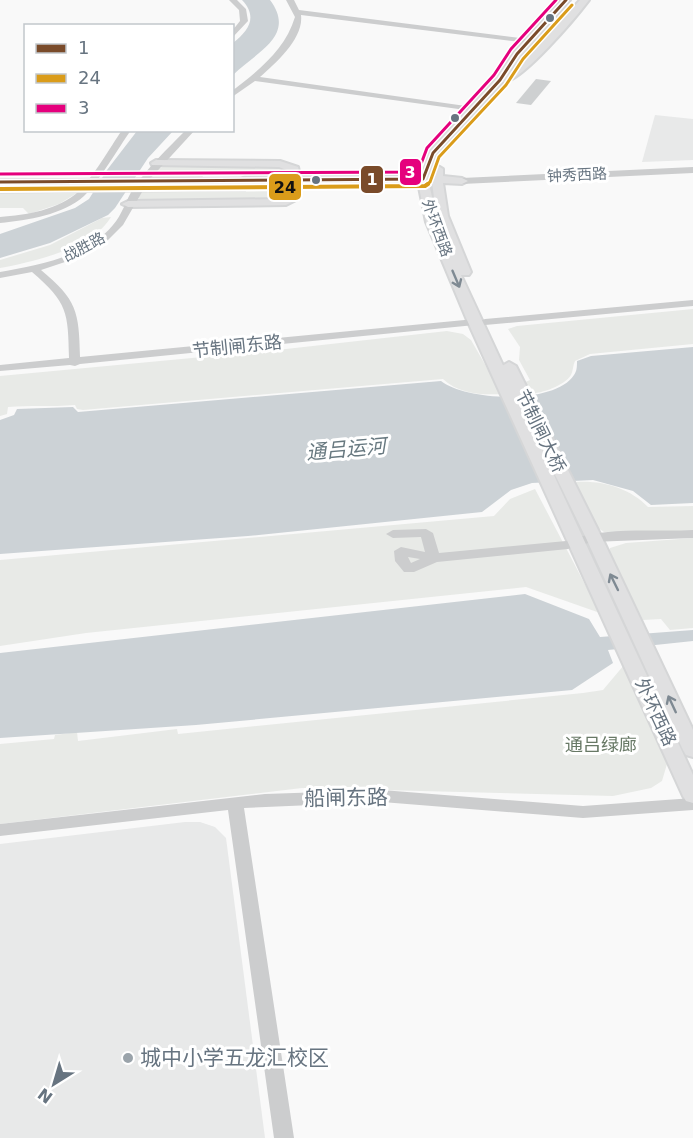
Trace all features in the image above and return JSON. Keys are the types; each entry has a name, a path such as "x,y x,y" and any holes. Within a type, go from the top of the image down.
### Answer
{"main road":[{"name":"外环西路","path":"480,322 442,216 437,181 444,153 502,81 528,41 566,0"},
{"name":"外环西路","path":"499,358 432,222 423,182 433,153 526,56 575,0"},
{"name":"外环西路","path":"502,81 533,58 585,0"},
{"path":"129,204 279,203 290,200 294,183 294,169 280,164 156,163"},
{"name":"钟秀西路","path":"0,184 462,181"},
{"name":"节制闸大桥","path":"499,358 576,540"},
{"name":"节制闸大桥","path":"499,358 594,538"},
{"path":"594,538 635,626 641,659"},
{"path":"576,540 616,627 641,659"},
{"name":"外环西路","path":"641,659 693,750"},
{"name":"外环西路","path":"641,659 693,796"}],"street":[{"path":"233,0 242,9 244,21 234,34"},
{"path":"234,93 278,55 296,32 299,17 290,0"},
{"path":"296,12 528,41"},
{"path":"252,78 473,109"},
{"path":"0,220 34,215 73,200 82,193 126,132"},
{"name":"战胜路","path":"0,275 34,269 100,241 122,220 129,204 156,163 189,132"},
{"name":"钟秀西路","path":"462,181 693,170"},
{"path":"34,269 60,290 73,309 75,363"},
{"name":"节制闸东路","path":"0,369 693,303"},
{"path":"393,534 424,532 434,558 568,545 576,540 594,538 693,534"},
{"name":"船闸东路","path":"0,830 265,800 382,796 583,812 693,804"},
{"path":"235,804 284,1138"}],"shaded area":[{"path":"655,115 693,119 693,160 642,162"},
{"name":"城中小学五龙汇校区","path":"200,822 215,827 226,838 265,1138 0,1138 0,844"}],"green space":[{"path":"278,166 288,172 281,175 203,175 201,192 280,191 286,193 286,198 281,200 147,202 138,198 155,170 162,167"},
{"path":"0,193 77,193 59,204 29,214 23,208 0,208"},
{"path":"111,217 102,228 77,245 29,262 0,268 0,260 50,245 102,218"},
{"path":"693,309 693,344 590,354 575,361 571,375 558,386 530,394 523,383 530,380 519,360 520,347 508,329 517,326"},
{"path":"447,331 463,334 471,340 502,394 463,391 443,379 83,410 77,409 75,405 8,407 7,414 0,416 0,376 268,351"},
{"path":"576,482 596,482 624,490 648,507 693,506 693,531 604,532 595,526"},
{"path":"535,489 600,613 526,587 86,633 0,646 0,560 494,516 510,499"},
{"path":"693,538 693,628 670,630 661,619 643,620 609,553 610,548 626,543"},
{"name":"通吕绿廊","path":"624,665 667,764 662,781 651,788 613,796 302,788 0,824 0,744 54,739 55,735 77,732 78,741 177,729 178,734 583,693 603,690"}],"water":[{"path":"242,0 270,0 277,13 279,24 276,33 262,51 234,74 234,42 250,23 250,12"},
{"path":"136,132 172,132 148,158 108,215 50,243 0,258 0,234 75,208 89,199 107,170"},
{"name":"通吕运河","path":"693,347 693,503 651,505 633,491 593,480 532,483 511,490 482,512 248,536 0,554 0,420 14,415 17,409 73,407 78,412 441,381 453,388 470,393 510,397 549,391 564,385 575,373 577,361 591,356"},
{"path":"525,594 589,619 600,637 693,630 693,641 608,650 613,663 572,690 196,725 0,738 0,653"}],"building":[{"path":"536,79 551,81 531,105 516,103"}],"transit line":[{"name":"3","path":"0,174 418,172 427,148 494,75 511,49 556,0"},
{"name":"1","path":"0,182 423,179 433,153 500,80 517,54 566,0"},
{"name":"24","path":"0,189 425,186 430,182 439,157 506,85 523,59 572,5"}],"place":[{"name":"城中小学五龙汇校区","path":"128,1058"}]}
